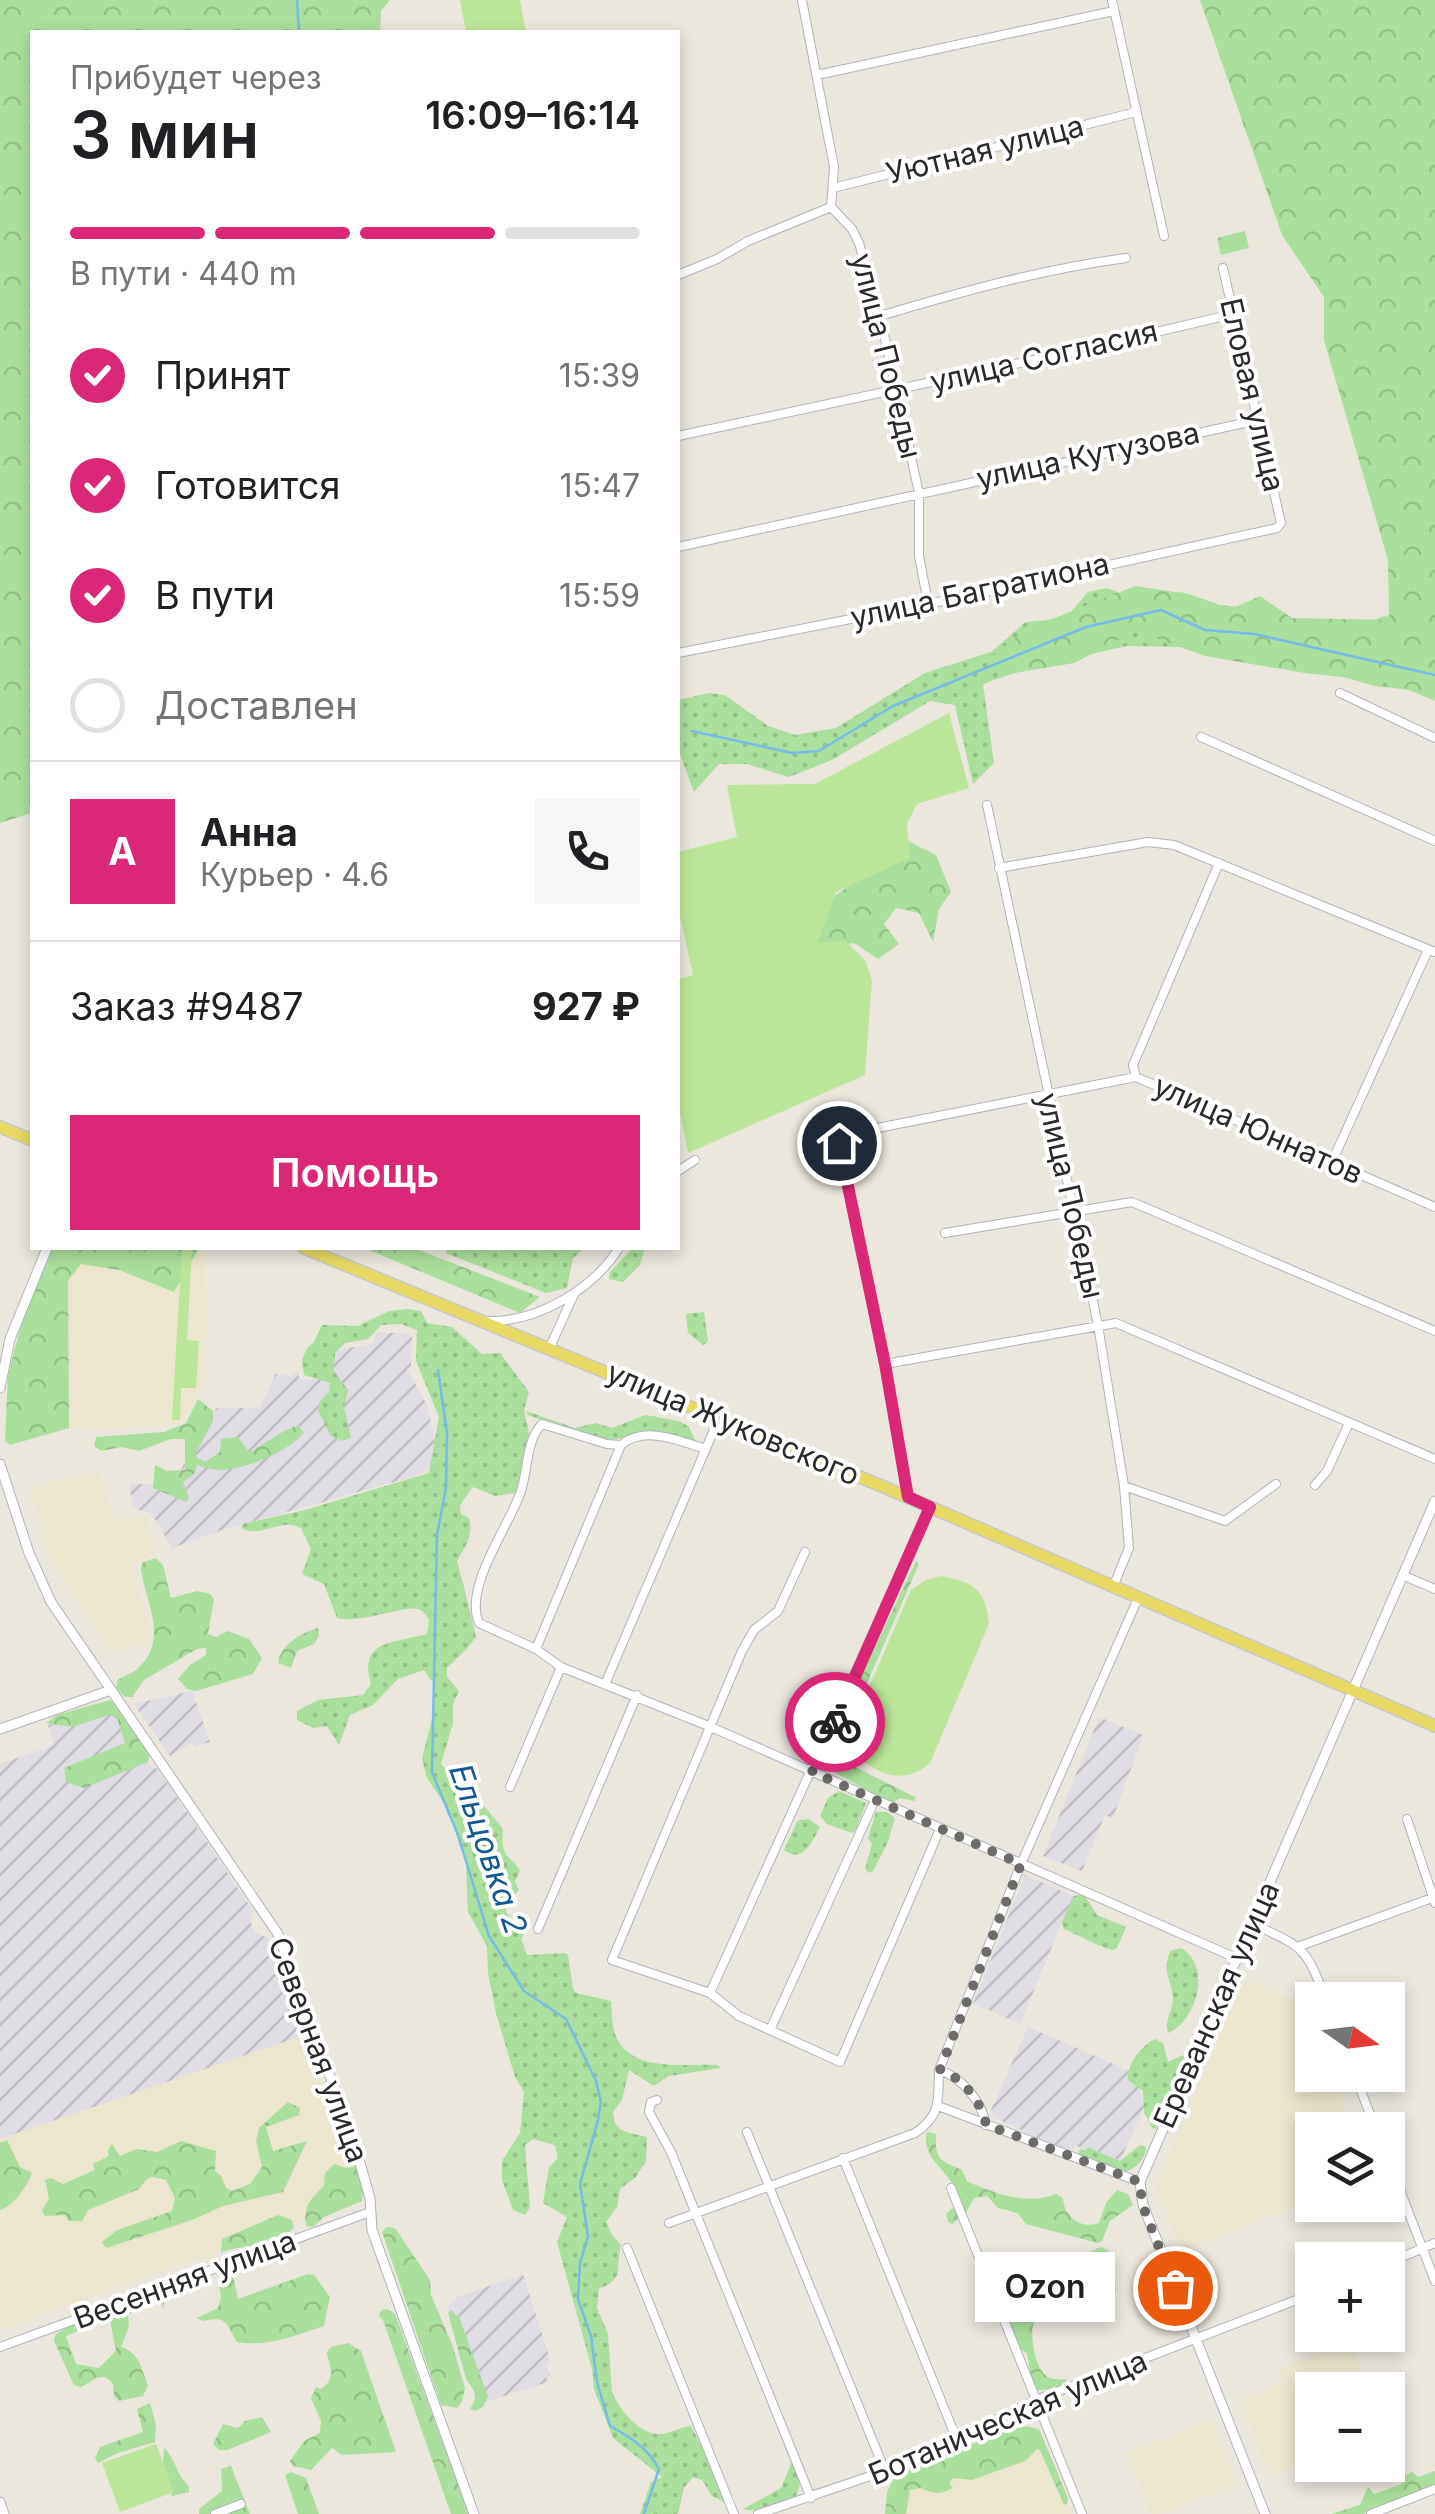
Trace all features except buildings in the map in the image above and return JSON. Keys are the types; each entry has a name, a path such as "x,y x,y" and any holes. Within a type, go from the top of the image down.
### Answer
{"main road":[{"path":"0,1128 30,1139"},
{"name":"улица Жуковского","path":"309,1250 550,1346 908,1497 1435,1726"}],"street":[{"path":"680,274 717,260 748,240 831,207 834,168 802,0"},
{"path":"1112,0 1164,236"},
{"path":"817,75 1114,10"},
{"name":"Уютная улица","path":"833,188 1136,112"},
{"name":"улица Победы","path":"831,207 852,229 859,243 880,316 919,494 919,556 928,602"},
{"path":"880,316 1062,268 1126,258"},
{"name":"Еловая улица","path":"1223,268 1281,523"},
{"name":"улица Согласия","path":"680,436 1233,314"},
{"name":"улица Кутузова","path":"680,547 1258,420"},
{"name":"улица Багратиона","path":"680,653 968,596 1276,528 1281,523"},
{"path":"1340,693 1435,738"},
{"path":"1201,737 1435,841"},
{"name":"улица Победы","path":"986,805 1098,1325 1130,1548 1113,1587"},
{"path":"999,868 1148,842 1174,845 1432,951 1331,1164"},
{"path":"1136,1077 1132,1065 1219,862"},
{"name":"улица Юннатов","path":"885,1364 839,1143 842,1135 1136,1077 1435,1208"},
{"path":"680,1169 695,1160"},
{"path":"945,1233 1132,1202 1435,1331"},
{"path":"0,1388 10,1339 46,1250"},
{"path":"488,1321 517,1320 538,1313 576,1290 617,1250"},
{"path":"550,1346 576,1290"},
{"path":"908,1497 885,1364 1116,1322 1435,1459"},
{"path":"606,1682 720,1418"},
{"path":"1315,1485 1327,1472 1349,1423"},
{"path":"621,1445 542,1424 535,1432 521,1492 492,1546 475,1604 479,1623 536,1649 561,1667 638,1695 1236,1958"},
{"path":"536,1649 621,1445 630,1438 666,1437 706,1449"},
{"name":"Северная улица","path":"0,1464 29,1553 51,1602 280,1940 353,2138 370,2198 372,2230 474,2514"},
{"path":"1124,1486 1225,1521 1276,1484"},
{"name":"Ереванская улица","path":"1140,2182 1435,1501"},
{"path":"710,1993 930,1507"},
{"path":"806,1552 778,1611 754,1630 612,1960 710,1993 738,2016 840,2062 940,1829"},
{"path":"1402,1575 1435,1589"},
{"path":"669,2222 915,2133 931,2122 938,2106 940,2070 1021,1864 1138,1596"},
{"path":"510,1787 561,1667"},
{"path":"0,1729 111,1690"},
{"path":"538,1929 638,1695"},
{"path":"770,2030 875,1800"},
{"path":"1300,1946 1434,1899 1407,1820"},
{"path":"1251,1923 1300,1946 1320,1982"},
{"path":"940,2070 952,2074 976,2100 983,2109 986,2125"},
{"path":"656,2100 651,2102 649,2112 666,2141 812,2498"},
{"path":"938,2106 1140,2182 1142,2204 1265,2514"},
{"path":"747,2132 885,2471"},
{"path":"843,2158 957,2440"},
{"path":"951,2188 1082,2514"},
{"path":"1405,2204 1435,2281"},
{"name":"Весенняя улица","path":"0,2347 370,2212"},
{"path":"1405,2255 1435,2243"},
{"path":"627,2248 734,2514"},
{"name":"Ботаническая улица","path":"758,2514 885,2471 1036,2400 1295,2301"},
{"path":"1371,2514 1435,2489"},
{"path":"0,2502 4,2514"},
{"path":"215,2514 241,2504"}],"shaded area":[{"path":"51,1250 205,1250 206,1379 182,1423 94,1431 72,1427 10,1445 5,1441 8,1375"},
{"path":"377,1332 412,1334 411,1366 407,1369 427,1405 437,1449 428,1469 172,1548 152,1514 133,1508 129,1483 174,1486 192,1446 217,1408 260,1408 275,1374 291,1376 296,1370 301,1380 330,1377 331,1351 373,1344"},
{"path":"99,1471 115,1522 146,1514 156,1553 131,1564 153,1641 111,1653 52,1563 29,1487"},
{"path":"192,1691 210,1742 195,1747 193,1742 170,1756 134,1704"},
{"path":"111,1702 150,1766 158,1769 253,1911 250,1921 255,1933 268,1938 302,2036 0,2139 0,1764 54,1745 48,1725"},
{"path":"1099,1717 1143,1735 1113,1818 1105,1815 1082,1871 1043,1856"},
{"path":"1025,1875 1073,1896 1020,2024 973,2003"},
{"path":"1245,1980 1295,2001 1295,2092 1339,2092 1347,2112 1295,2112 1295,2207 1181,2251 1156,2186"},
{"path":"1028,2027 1135,2073 1144,2107 1120,2161 1075,2145 1071,2154 994,2117 991,2110"},
{"path":"306,2035 324,2083 322,2091 331,2116 338,2119 358,2179 350,2204 215,2251 218,2259 208,2263 203,2256 0,2330 0,2139"},
{"path":"523,2274 551,2362 546,2363 548,2382 479,2404 447,2307 458,2297"},
{"path":"1324,2352 1354,2352 1361,2372 1295,2372 1295,2467 1270,2477 1241,2399 1283,2383 1279,2369"},
{"path":"1212,2420 1236,2484 1161,2514 1151,2514 1127,2453"},
{"path":"1037,2430 1071,2514 885,2514 887,2490"}],"green space":[{"path":"0,0 390,0 381,11 380,30 30,30 30,814 0,823"},
{"path":"460,0 520,0 526,30 466,30"},
{"path":"1200,0 1435,0 1435,701 1390,682 1205,656 1136,631 1074,663 1003,675 991,657 1027,629 1135,586 1189,594 1231,609 1260,596 1292,618 1389,620 1388,560 1324,340 1324,297 1282,235"},
{"path":"1245,231 1249,248 1221,255 1217,238"},
{"path":"1107,588 1135,599 1181,592 1217,605 1250,608 1264,600 1293,619 1351,627 1385,616 1435,628 1435,693 1375,686 1242,648 1127,646 1029,668 983,684 994,763 973,784 955,705 930,701 832,760 789,777 747,764 719,764 694,792 680,754 680,700 709,693 725,695 768,726 795,735 836,728 925,673 991,652 1026,622 1066,618 1088,592"},
{"path":"949,713 969,788 917,804 907,824 910,858 836,892 818,943 844,940 865,960 872,980 865,1075 688,1153 680,1112 680,978 693,975 680,916 680,851 737,837 727,785 815,784"},
{"path":"904,839 936,855 951,892 939,909 933,942 919,913 896,908 884,924 899,944 878,959 854,943 815,949 832,898 846,888 865,861"},
{"path":"51,1250 198,1250 174,1292 119,1270 81,1264 68,1281 69,1428 10,1445 5,1441 8,1375 24,1314"},
{"path":"182,1250 192,1250 187,1340 199,1341 196,1388 181,1388 180,1420 172,1420"},
{"path":"369,1250 419,1250 540,1297 520,1313"},
{"path":"582,1250 573,1258 567,1288 546,1293 446,1253"},
{"path":"631,1250 644,1250 640,1265 623,1282 609,1279 610,1272"},
{"path":"389,1311 421,1311 427,1323 452,1327 482,1354 500,1353 529,1392 524,1410 529,1433 521,1492 495,1496 473,1487 460,1505 461,1514 469,1518 470,1530 457,1561 476,1637 447,1668 447,1677 459,1691 441,1764 454,1779 467,1785 503,1829 504,1850 520,1870 515,1882 519,1890 506,1903 506,1912 512,1919 529,1923 521,1939 527,1955 568,1955 576,1993 611,2001 615,2034 622,2047 633,2055 660,2064 721,2068 669,2076 654,2086 629,2070 622,2100 613,2112 620,2129 647,2137 646,2161 636,2177 620,2189 617,2207 606,2222 621,2245 618,2272 613,2281 599,2289 597,2308 608,2334 612,2391 624,2413 644,2430 663,2434 691,2426 700,2443 707,2447 727,2499 724,2502 712,2496 702,2480 693,2477 684,2488 678,2514 640,2514 651,2482 662,2477 613,2438 594,2389 557,2242 567,2217 543,2203 549,2168 558,2158 555,2145 533,2139 525,2145 530,2207 525,2215 513,2210 502,2180 502,2161 520,2133 524,2092 515,2077 496,2013 487,1946 468,1912 466,1863 448,1809 427,1778 422,1759 435,1706 433,1683 424,1670 398,1679 373,1705 350,1715 339,1745 327,1726 313,1728 297,1720 297,1711 318,1700 363,1695 371,1684 368,1669 375,1651 392,1642 427,1634 429,1620 422,1611 412,1608 358,1619 337,1618 324,1584 302,1574 311,1549 301,1528 241,1528 243,1524 429,1473 439,1417 416,1361 417,1330 401,1324 381,1325 368,1339 345,1343 335,1353 334,1371 348,1390 344,1407 351,1438 342,1441 330,1435 318,1410 330,1383 304,1375 302,1360 322,1325 358,1326"},
{"path":"704,1312 708,1342 703,1345 688,1333 686,1314"},
{"path":"198,1399 213,1411 213,1421 196,1453 205,1462 220,1452 221,1439 238,1437 249,1452 292,1428 298,1426 304,1432 278,1453 254,1463 221,1470 197,1465 194,1474 183,1482 189,1498 186,1502 153,1488 155,1465 167,1471 185,1470 185,1439 171,1439 139,1451 121,1447 101,1451 94,1446 96,1437 164,1432 186,1423"},
{"path":"526,1411 575,1428 596,1423 612,1428 645,1415 679,1421 689,1427 695,1440 658,1432 594,1439 556,1427"},
{"path":"155,1558 163,1565 171,1598 197,1591 214,1599 208,1634 216,1637 228,1631 249,1639 262,1658 253,1674 196,1691 187,1689 178,1679 206,1655 206,1648 197,1649 144,1680 132,1697 125,1697 116,1688 117,1681 147,1658 152,1646 153,1621 141,1570 142,1563"},
{"path":"916,1561 919,1564 837,1752 841,1760 915,1797 916,1801 899,1798 892,1804 823,1766 827,1748"},
{"path":"941,1576 962,1581 981,1595 989,1624 930,1763 908,1775 887,1774 848,1747 850,1731 911,1590"},
{"path":"318,1628 314,1644 297,1651 291,1668 278,1663 292,1641"},
{"path":"110,1700 119,1706 150,1754 148,1762 84,1788 66,1782 64,1768 125,1743 117,1718 109,1715 72,1727 46,1723 57,1715"},
{"path":"839,1791 866,1803 852,1833 827,1824 820,1816 828,1798"},
{"path":"876,1812 887,1812 895,1818 888,1842 869,1873 865,1869 872,1844 868,1838"},
{"path":"809,1819 820,1827 810,1845 797,1854 784,1850 798,1820"},
{"path":"1073,1896 1085,1896 1097,1915 1126,1927 1117,1948 1106,1948 1064,1929 1062,1922"},
{"path":"1181,1948 1196,1967 1197,1993 1186,2018 1168,2033 1173,2000 1168,1959 1170,1951"},
{"path":"1155,2039 1163,2043 1168,2062 1183,2055 1185,2060 1156,2129 1144,2112 1143,2091 1128,2080 1136,2057"},
{"path":"288,2102 300,2108 299,2115 266,2127 273,2151 307,2141 283,2192 223,2206 106,2248 102,2242 117,2230 172,2211 175,2198 166,2180 147,2179 139,2189 88,2210 82,2221 69,2221 65,2215 45,2216 42,2210 49,2199 45,2180 51,2178 63,2184 95,2170 93,2164 109,2156 112,2144 120,2156 137,2149 157,2152 181,2141 216,2151 215,2171 226,2188 232,2191 250,2184 262,2167 256,2141 259,2128"},
{"path":"927,2132 936,2134 940,2158 962,2170 967,2181 1022,2198 1056,2194 1063,2198 1070,2216 1080,2223 1099,2223 1106,2203 1117,2190 1128,2194 1133,2205 1110,2221 1098,2243 1026,2224 1018,2213 998,2208 987,2196 974,2198 966,2213 952,2224 946,2214 958,2203 957,2193 929,2152"},
{"path":"7,2140 20,2167 32,2173 20,2194 0,2210 0,2143"},
{"path":"1140,2145 1146,2147 1142,2160 1123,2173 1078,2155 1080,2149 1088,2147 1120,2161"},
{"path":"334,2164 356,2166 364,2187 362,2201 324,2217 313,2227 306,2226 309,2203 324,2186 325,2173"},
{"path":"278,2215 292,2220 294,2227 287,2234 270,2242 221,2252 222,2239"},
{"path":"387,2227 395,2228 430,2280 431,2295 465,2388 457,2408 441,2405 382,2232"},
{"path":"1101,2247 1108,2250 1116,2290 1110,2306 1097,2310 1087,2266 1091,2251"},
{"path":"998,2253 1014,2291 1043,2296 1032,2331 1033,2346 1045,2375 1066,2379 1060,2389 1038,2390 1032,2383 1027,2354 1010,2341 1009,2306 994,2279 990,2258"},
{"path":"226,2275 233,2275 238,2299 314,2275 330,2297 324,2326 281,2340 248,2343 237,2342 221,2320 197,2318 218,2308 219,2284"},
{"path":"164,2298 164,2309 161,2303 144,2304 128,2315 129,2327 121,2347 136,2357 141,2367 148,2385 143,2396 119,2401 114,2396 113,2384 105,2377 81,2387 74,2385 54,2341 55,2335 75,2322 92,2320 95,2324 66,2336 76,2364 99,2368 116,2351 109,2316 135,2302"},
{"path":"381,2310 395,2314 469,2514 451,2514 379,2316"},
{"path":"451,2310 460,2319 488,2397 483,2407 475,2411 470,2409 474,2391 466,2379 448,2313"},
{"path":"348,2343 361,2351 396,2452 342,2455 332,2448 311,2470 293,2466 290,2461 304,2441 320,2433 321,2421 311,2398 316,2387 321,2389 330,2380 327,2352 331,2347"},
{"path":"150,2403 156,2425 155,2442 98,2463 95,2458 100,2447 143,2432 137,2409"},
{"path":"262,2417 271,2432 227,2450 219,2450 213,2444 223,2424 238,2428 245,2421"},
{"path":"1020,2425 1039,2429 1068,2498 1067,2504 1064,2505 1037,2449 1025,2461 972,2480 953,2478 949,2483 953,2488 943,2492 910,2490 906,2514 885,2514 887,2492 896,2474"},
{"path":"156,2444 174,2492 120,2512 102,2463"},
{"path":"164,2448 189,2492 172,2496 162,2474"},
{"path":"793,2459 800,2484 796,2496 764,2509 743,2509 781,2488"},
{"path":"231,2466 250,2514 199,2514 199,2509 222,2491 221,2469"},
{"path":"1435,2471 1435,2486 1363,2514 1331,2514 1360,2505 1368,2487 1374,2494 1402,2484 1412,2472 1418,2477"},
{"path":"291,2472 306,2478 319,2514 298,2514 285,2475"}],"waterway":[{"path":"297,0 299,30"},
{"path":"692,731 792,753 819,751 893,706 1086,627 1161,610 1205,630 1254,634 1435,675"},
{"name":"Ельцовка 2","path":"438,1370 447,1433 446,1488 437,1535 432,1772 458,1835 489,1936 524,1991 566,2019 596,2081 601,2102 580,2184 588,2236 580,2263 578,2299 591,2336 597,2382 610,2426 644,2449 659,2469 644,2514"}],"way so far":[{"path":"835,1722 812,1772 1021,1864 940,2070 952,2074 976,2100 983,2109 986,2125 1140,2182 1142,2204 1175,2288"}],"place":[{"name":"Ozon","path":"1175,2288"}],"route":[{"path":"835,1722 930,1507 908,1497 839,1143"}]}
